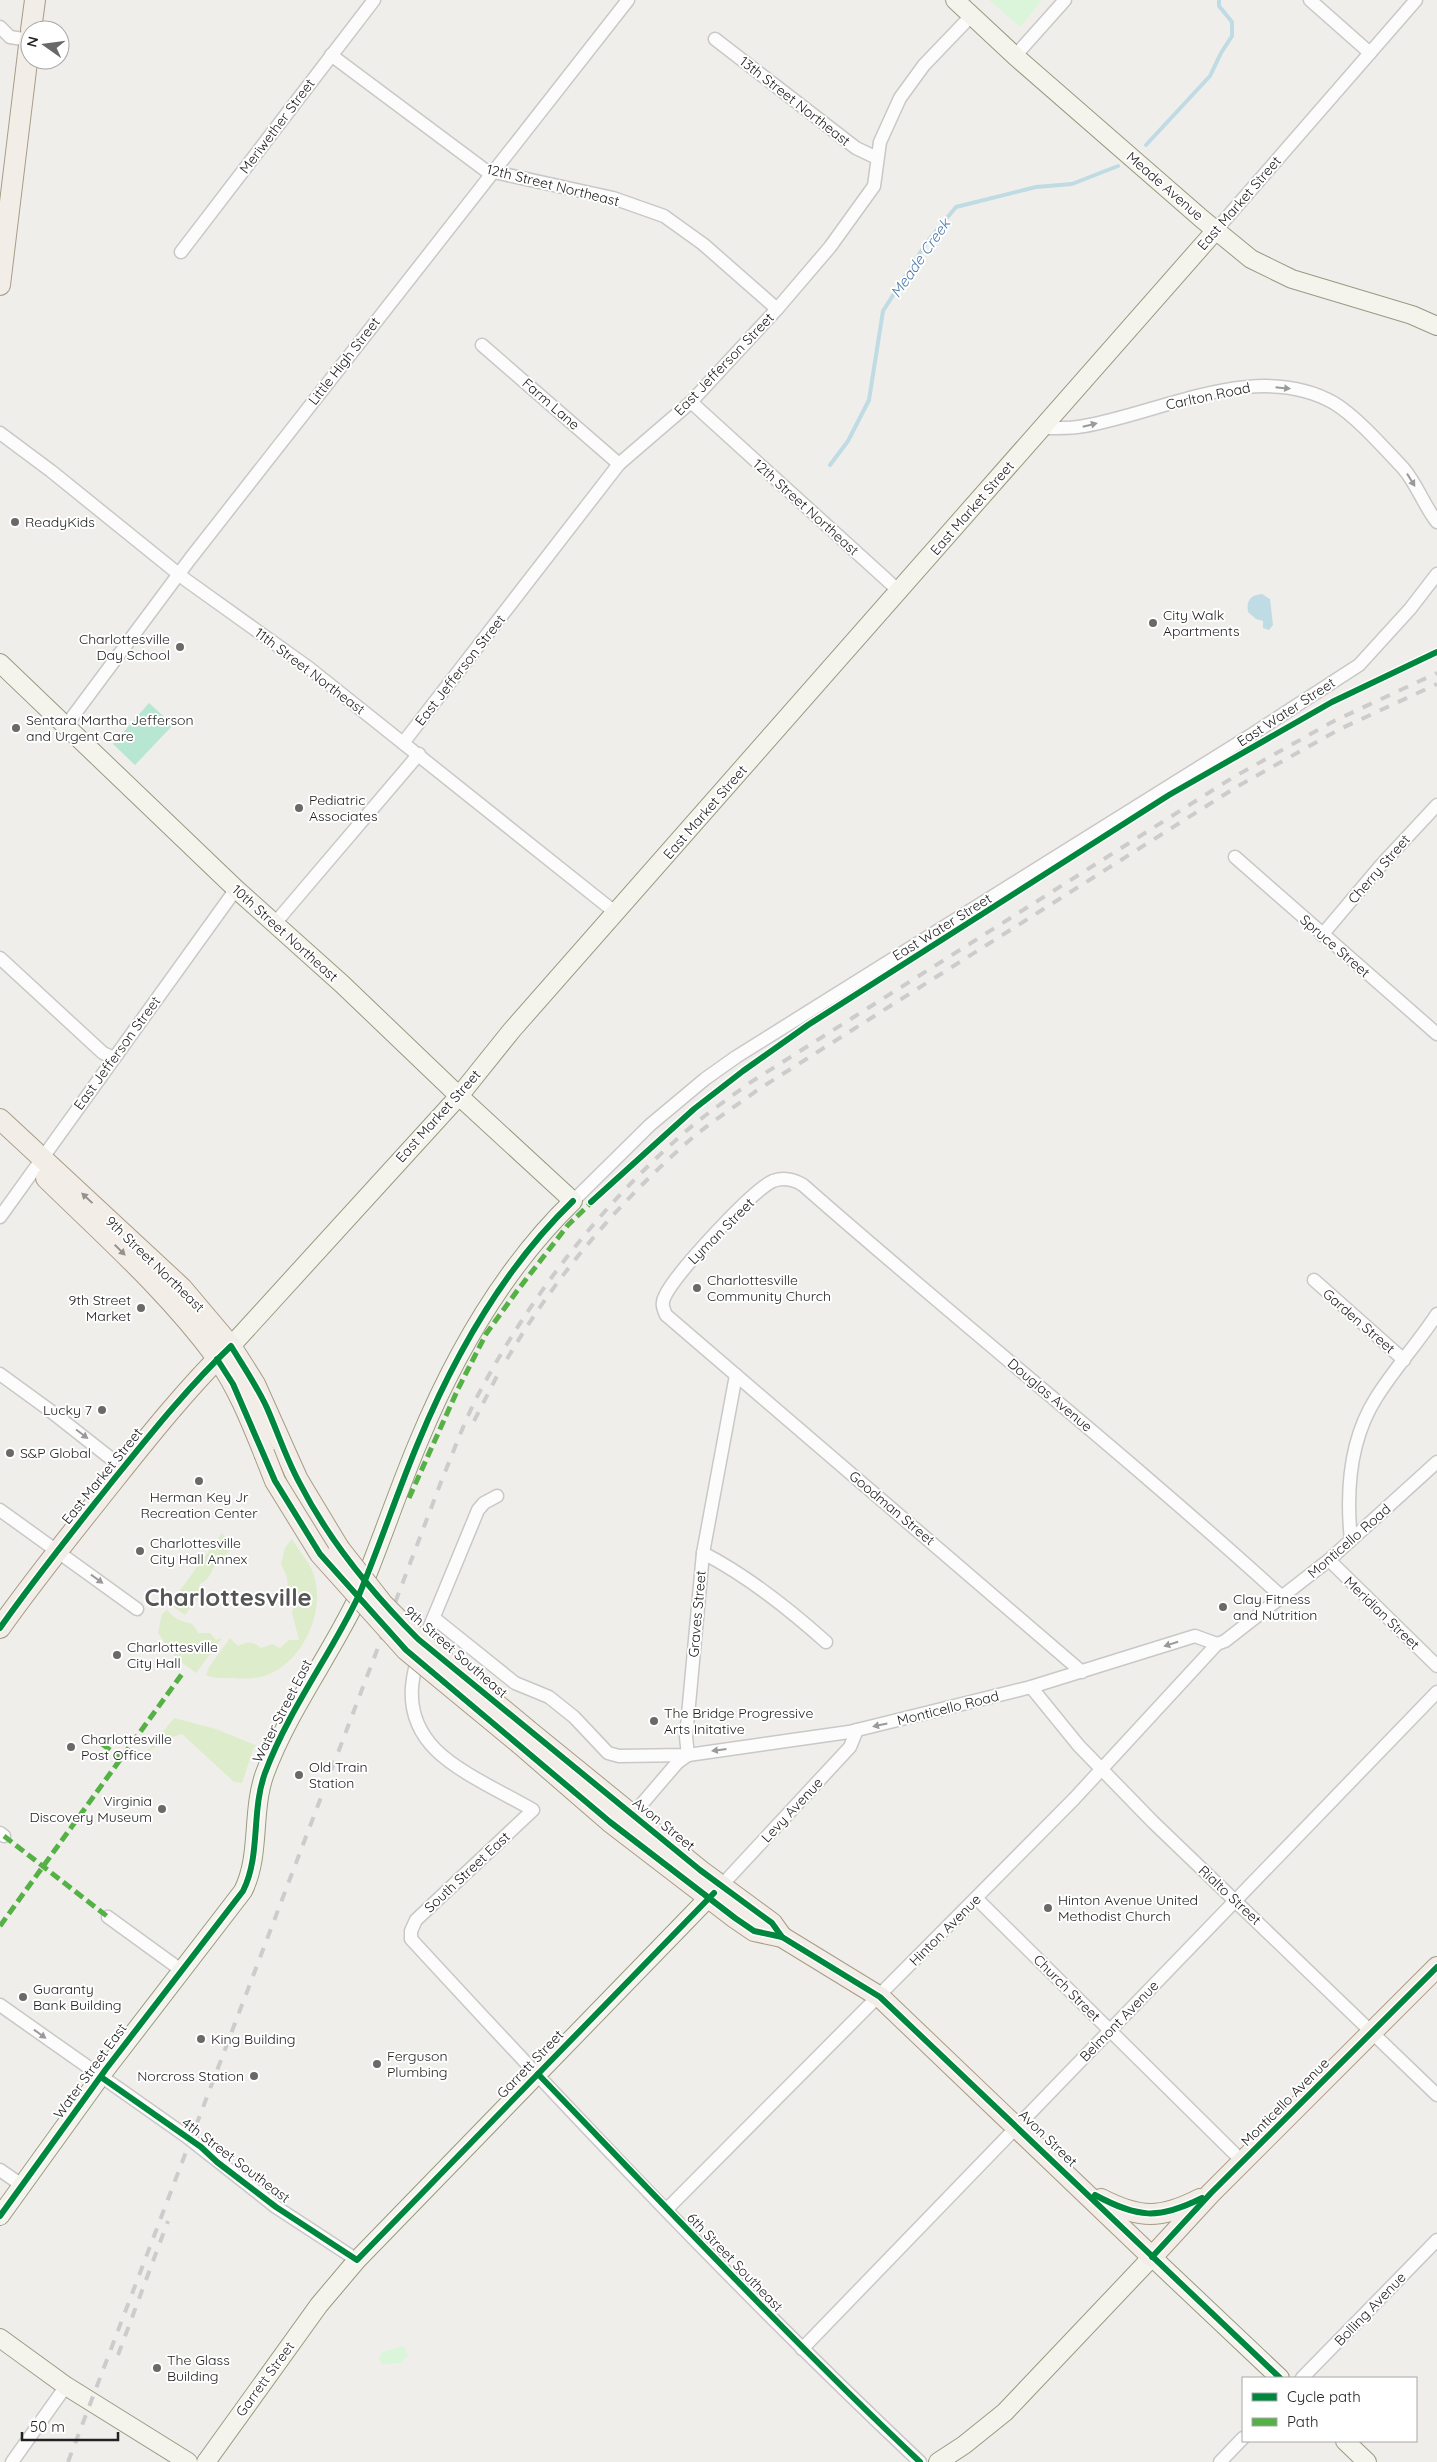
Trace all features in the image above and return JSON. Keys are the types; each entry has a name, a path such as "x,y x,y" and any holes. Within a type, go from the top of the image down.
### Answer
{"main road":[{"path":"32,20 35,0"},
{"path":"0,285 26,70"},
{"name":"9th Street Northeast","path":"0,1119 38,1162"},
{"name":"9th Street Northeast","path":"0,1134 38,1162 182,1288 224,1352 255,1384 277,1434"},
{"name":"9th Street Northeast","path":"224,1352 233,1384 264,1453"},
{"name":"East Market Street","path":"0,1628 58,1550 123,1468 224,1352"},
{"name":"9th Street Southeast","path":"277,1434 298,1480 318,1516 339,1548 383,1604 524,1737"},
{"name":"9th Street Southeast","path":"264,1453 275,1481 320,1554 406,1650 524,1737"},
{"name":"Avon Street","path":"524,1737 626,1823 715,1892 772,1923 782,1937 880,1997 1152,2257"},
{"name":"Monticello Avenue","path":"1152,2257 1211,2194 1437,1967"},
{"path":"1083,2189 1120,2208 1153,2215 1181,2209 1211,2194"}],"street":[{"name":"Meriwether Street","path":"181,252 374,0"},
{"name":"Little High Street","path":"65,727 179,574 628,0"},
{"name":"Meade Avenue","path":"955,0 1015,56 1251,259 1292,279 1412,315 1437,326"},
{"path":"1015,56 1065,0"},
{"path":"1310,0 1370,53"},
{"name":"East Market Street","path":"224,1352 459,1096 512,1030 899,592 1416,0"},
{"name":"East Jefferson Street","path":"403,743 619,464 691,402 777,309 830,247 874,186 877,176 877,158 880,142 891,116 908,85 972,15"},
{"path":"0,27 10,37 20,38"},
{"name":"13th Street Northeast","path":"715,39 849,143 877,158"},
{"name":"12th Street Northeast","path":"331,55 478,166 492,173 613,198 664,216 703,244 777,309"},
{"name":"Farm Lane","path":"482,345 619,464"},
{"name":"Carlton Road","path":"1042,428 1086,426 1156,407 1253,386 1287,387 1314,394 1335,404 1357,423 1404,470 1437,522"},
{"name":"12th Street Northeast","path":"691,402 899,592"},
{"name":"11th Street Northeast","path":"0,433 45,466 179,574 309,668 616,913"},
{"name":"East Water Street","path":"572,1201 650,1125 705,1079 736,1057 1283,715 1359,665 1410,609 1437,574"},
{"name":"10th Street Northeast","path":"0,663 236,889 276,922 572,1201"},
{"path":"276,922 419,754"},
{"name":"Cherry Street","path":"1322,935 1382,864 1437,805"},
{"name":"Spruce Street","path":"1235,857 1437,1034"},
{"name":"East Jefferson Street","path":"0,1218 38,1162 236,889"},
{"path":"0,958 103,1053 114,1058"},
{"name":"Lyman Street","path":"700,1344 666,1315 663,1308 665,1295 687,1266 712,1236 769,1183 792,1180 803,1185 816,1197"},
{"name":"Douglas Avenue","path":"816,1197 931,1297 1092,1430 1229,1548 1281,1596"},
{"name":"Water Street East","path":"0,2216 181,1970 243,1891 249,1880 257,1800 265,1773 302,1693 345,1625 356,1603 418,1442 456,1362 503,1286 533,1244 572,1201"},
{"name":"Garden Street","path":"1314,1280 1404,1360"},
{"path":"1351,1540 1349,1489 1355,1450 1361,1429 1376,1398 1437,1314"},
{"name":"Goodman Street","path":"700,1344 1082,1672"},
{"path":"0,1374 123,1468"},
{"name":"Graves Street","path":"688,1755 686,1738 703,1553 736,1375"},
{"name":"Monticello Road","path":"434,1618 515,1683 549,1696 574,1717 608,1753 619,1756 688,1755 857,1730 1031,1687 1195,1636 1217,1644 1225,1641 1329,1560 1437,1462"},
{"path":"434,1618 478,1510 484,1503 498,1496"},
{"path":"0,1510 58,1550 136,1609"},
{"path":"703,1553 735,1570 777,1601 826,1642"},
{"name":"Meridian Street","path":"1329,1560 1437,1666"},
{"name":"South Street East","path":"411,1939 411,1931 416,1920 533,1810 451,1762 436,1750 419,1729 411,1695 412,1678 416,1661 434,1618"},
{"name":"Hinton Avenue","path":"667,2209 880,1997 1102,1770 1217,1644"},
{"name":"Rialto Street","path":"1031,1687 1079,1746 1102,1770 1437,2095"},
{"name":"Belmont Avenue","path":"802,2349 1018,2128 1109,2031 1437,1692"},
{"name":"Levy Avenue","path":"715,1892 850,1747 857,1730"},
{"path":"626,1823 677,1763 688,1755"},
{"name":"Garrett Street","path":"206,2462 314,2313 357,2260 715,1892"},
{"name":"Church Street","path":"976,1898 1243,2162"},
{"path":"108,1917 181,1970"},
{"name":"6th Street Southeast","path":"411,1939 802,2349 920,2462"},
{"name":"4th Street Southeast","path":"0,2005 201,2147 222,2167 276,2207 357,2260"},
{"path":"0,2170 23,2186"},
{"name":"Bolling Avenue","path":"1303,2377 1437,2240"},
{"name":"Avon Street","path":"1152,2257 1279,2377"},
{"name":"Monticello Avenue","path":"938,2462 964,2445 1005,2412 1152,2257"},
{"path":"0,2338 66,2386 188,2462"},
{"path":"12,2462 66,2386"},
{"path":"1220,2462 1242,2439"},
{"path":"1346,2442 1367,2462"}],"green space":[{"path":"989,0 1042,0 1020,27"},
{"path":"149,703 173,725 135,765 113,744"},
{"path":"222,1533 231,1548 217,1563 209,1577 200,1584 198,1598 185,1615 170,1604"},
{"path":"292,1539 312,1569 317,1593 313,1622 300,1648 291,1660 267,1675 250,1678 223,1678 206,1675 209,1667 230,1638 238,1646 250,1642 261,1648 272,1644 280,1648 289,1640 299,1640 292,1613 295,1602 288,1590 287,1577 281,1564 285,1548"},
{"path":"167,1610 177,1619 192,1624 198,1633 210,1633 216,1640 222,1638 196,1673 176,1658 158,1633 162,1614"},
{"path":"174,1718 216,1729 258,1746 254,1747 242,1783 234,1782 182,1734 169,1738 146,1753"},
{"path":"402,2346 405,2347 408,2355 401,2363 382,2364 379,2359 382,2352"}],"water":[{"path":"1262,594 1270,599 1273,625 1269,630 1263,628 1263,621 1256,619 1248,612 1250,599"}],"waterway":[{"name":"Meade Creek","path":"1146,145 1210,76 1232,36 1232,22 1219,6 1219,0"},
{"name":"Meade Creek","path":"830,465 848,441 869,400 883,311 927,242 956,207 1036,187 1072,184 1118,166"}],"railway":[{"path":"68,2462 463,1427 478,1395 499,1358 544,1287 596,1221 654,1160 693,1125 751,1082 1232,778 1334,721 1437,673"},
{"path":"507,1359 546,1298 590,1241 664,1163 716,1120 759,1089 1238,786 1340,729 1437,684"},
{"path":"474,1421 497,1376"},
{"path":"118,2355 168,2221"}],"marked path":[{"path":"409,1498 458,1389 486,1334 568,1225 595,1199"},
{"path":"0,1926 182,1674"},
{"path":"102,1744 121,1758"},
{"path":"4,1836 108,1917"}],"cycle path":[{"path":"591,1202 694,1109 743,1071 808,1025 1169,795 1332,702 1437,652"},
{"path":"0,2216 106,2069 243,1891 252,1863 258,1802 265,1773 286,1727 348,1618 359,1595 432,1410 465,1346 504,1284 525,1254 573,1201"},
{"path":"0,1628 54,1555 140,1448 184,1395 231,1346 263,1400 294,1473 311,1504 337,1545 384,1603 418,1639 700,1870 772,1923 782,1937"},
{"path":"217,1359 233,1384 275,1481 320,1554 406,1650 610,1822 735,1918 754,1931 782,1937 880,1997 1279,2377"},
{"path":"101,2077 201,2147 217,2162 276,2207 357,2260 714,1893"},
{"path":"1152,2257 1211,2193 1437,1967"},
{"path":"538,2074 774,2319 920,2462"},
{"path":"1095,2195 1124,2208 1148,2213 1173,2210 1202,2198"}],"place":[{"name":"ReadyKids","path":"15,522"},
{"name":"City Walk Apartments","path":"1153,623"},
{"name":"Charlottesville Day School","path":"180,647"},
{"name":"Sentara Martha Jefferson and Urgent Care","path":"16,728"},
{"name":"Pediatric Associates","path":"299,808"},
{"name":"Charlottesville Community Church","path":"697,1288"},
{"name":"9th Street Market","path":"141,1308"},
{"name":"Lucky 7","path":"102,1410"},
{"name":"S&P Global","path":"10,1453"},
{"name":"Herman Key Jr Recreation Center","path":"199,1481"},
{"name":"Charlottesville City Hall Annex","path":"140,1551"},
{"name":"Clay Fitness and Nutrition","path":"1223,1607"},
{"name":"Charlottesville City Hall","path":"117,1655"},
{"name":"The Bridge Progressive Arts Initative","path":"654,1721"},
{"name":"Charlottesville Post Office","path":"71,1747"},
{"name":"Old Train Station","path":"299,1775"},
{"name":"Virginia Discovery Museum","path":"162,1809"},
{"name":"Hinton Avenue United Methodist Church","path":"1048,1908"},
{"name":"Guaranty Bank Building","path":"23,1997"},
{"name":"King Building","path":"201,2039"},
{"name":"Ferguson Plumbing","path":"377,2064"},
{"name":"Norcross Station","path":"254,2076"},
{"name":"The Glass Building","path":"157,2368"}],"district":[{"name":"Charlottesville","path":"228,1597"}]}
